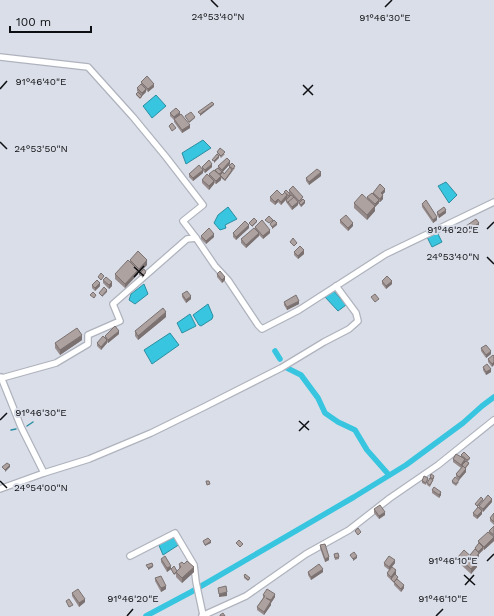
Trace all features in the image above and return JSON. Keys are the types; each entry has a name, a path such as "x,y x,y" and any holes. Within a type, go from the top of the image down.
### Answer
{"street":[{"path":"0,56 88,67 138,122 203,205 183,221 215,266 228,280 258,325 262,328 299,310 386,254 494,202"},
{"path":"44,473 21,427 1,377 56,363 88,344 88,335 120,321 114,304 188,239 196,238"},
{"path":"0,489 89,459 157,429 261,379 349,329 358,321 356,313 336,286"},
{"path":"130,556 175,533 194,565 203,616 246,596 306,554 349,530 390,498 438,465 494,420"}],"water":[{"path":"156,95 166,106 152,118 143,106"},
{"path":"203,140 211,148 186,164 182,153"},
{"path":"446,182 457,195 449,203 438,186"},
{"path":"228,207 237,219 225,225 226,228 220,230 214,223 218,215"},
{"path":"437,232 442,242 432,247 427,237"},
{"path":"144,284 148,294 135,304 129,300 131,294"},
{"path":"333,290 346,305 338,311 325,297"},
{"path":"208,304 213,316 212,319 201,326 193,315"},
{"path":"190,314 196,326 182,333 177,323"},
{"path":"170,333 179,345 152,364 144,350"},
{"path":"174,535 180,544 163,555 158,543"}],"building":[{"path":"147,76 154,84 148,89 141,82"},
{"path":"141,84 146,89 142,93 137,88"},
{"path":"138,92 142,96 140,98 136,94"},
{"path":"212,102 214,104 200,114 198,112"},
{"path":"176,108 180,112 174,117 170,113"},
{"path":"191,112 195,117 189,122 185,116"},
{"path":"181,114 190,125 182,130 174,119"},
{"path":"172,123 176,128 172,131 169,126"},
{"path":"220,148 225,152 221,156 217,152"},
{"path":"217,154 219,156 214,161 212,160"},
{"path":"227,158 230,161 222,170 218,166"},
{"path":"209,160 212,164 205,170 202,167"},
{"path":"232,163 235,166 233,169 229,166"},
{"path":"199,165 203,170 193,178 189,174"},
{"path":"230,167 232,170 225,180 220,175 223,172 224,174"},
{"path":"218,168 222,172 219,174 215,170"},
{"path":"317,169 321,172 309,182 306,178"},
{"path":"214,170 221,176 216,181 209,174"},
{"path":"207,174 214,181 209,186 202,180"},
{"path":"380,184 385,189 381,193 383,195 380,199 373,193"},
{"path":"293,186 303,197 299,201 289,190"},
{"path":"277,190 282,195 285,192 287,195 281,202 278,199 275,202 270,197"},
{"path":"286,190 290,194 289,196 284,192"},
{"path":"372,193 379,200 375,204 367,197"},
{"path":"362,194 375,206 367,215 354,203"},
{"path":"291,195 294,197 288,203 286,200"},
{"path":"294,197 298,202 292,207 288,202"},
{"path":"303,199 305,201 301,205 299,203"},
{"path":"426,200 437,217 433,220 422,204"},
{"path":"444,207 446,210 439,215 437,212"},
{"path":"346,215 353,223 348,228 340,220"},
{"path":"269,216 273,220 269,223 265,220"},
{"path":"254,218 257,221 252,226 249,223"},
{"path":"476,219 479,223 469,230 466,226"},
{"path":"262,220 270,230 263,236 255,227"},
{"path":"274,220 277,223 272,227 270,224"},
{"path":"245,221 249,225 236,237 233,233"},
{"path":"209,228 214,234 206,241 201,236"},
{"path":"254,228 259,233 246,245 241,239"},
{"path":"293,238 297,243 294,246 290,242"},
{"path":"300,246 304,250 298,256 294,252"},
{"path":"138,251 147,260 139,269 130,260"},
{"path":"128,260 138,270 125,284 115,274"},
{"path":"144,269 146,272 142,276 139,274"},
{"path":"220,271 225,277 222,280 217,274"},
{"path":"101,273 104,276 101,280 98,277"},
{"path":"387,276 392,281 386,286 382,281"},
{"path":"106,277 112,282 109,285 103,280"},
{"path":"97,280 100,283 95,288 92,285"},
{"path":"104,287 107,290 102,296 99,293"},
{"path":"187,291 191,296 186,300 182,294"},
{"path":"93,292 96,295 94,298 90,295"},
{"path":"375,294 379,299 375,302 371,297"},
{"path":"296,295 299,301 287,307 284,302"},
{"path":"163,308 166,312 138,336 135,331"},
{"path":"115,326 119,331 108,340 105,336"},
{"path":"77,328 82,335 60,350 55,343"},
{"path":"103,336 107,340 101,347 97,343"},
{"path":"486,345 491,351 486,355 481,348"},
{"path":"493,355 494,362 492,364 488,359"},
{"path":"487,364 491,369 486,372 483,367"},
{"path":"464,452 470,458 467,460 461,455"},
{"path":"456,454 465,459 461,465 453,459"},
{"path":"466,461 469,463 465,468 462,465"},
{"path":"7,463 10,465 5,470 2,467"},
{"path":"463,466 466,469 459,477 456,474"},
{"path":"431,474 434,476 433,479 430,477"},
{"path":"424,476 428,478 426,483 422,481"},
{"path":"455,477 459,480 456,484 452,481"},
{"path":"430,478 433,480 430,485 427,483"},
{"path":"206,481 209,481 210,484 207,485"},
{"path":"434,487 441,492 439,495 432,490"},
{"path":"488,495 492,499 483,509 479,506"},
{"path":"481,497 483,499 477,506 475,504"},
{"path":"380,505 385,512 379,516 374,509"},
{"path":"478,507 482,511 477,516 473,513"},
{"path":"494,513 494,522 490,518"},
{"path":"494,526 494,535 489,531"},
{"path":"358,528 361,532 358,535 355,531"},
{"path":"488,532 494,537 484,547 478,541"},
{"path":"208,538 211,541 205,545 203,541"},
{"path":"239,540 243,544 240,547 236,543"},
{"path":"479,543 483,547 478,552 475,548"},
{"path":"325,544 329,557 325,559 320,545"},
{"path":"475,549 479,553 475,559 470,555"},
{"path":"464,550 477,562 471,569 458,557"},
{"path":"354,552 357,556 353,559 350,555"},
{"path":"338,553 339,557 335,558 334,554"},
{"path":"165,556 171,566 167,568 161,559"},
{"path":"389,556 395,560 389,567 384,563"},
{"path":"187,561 194,567 182,578 176,572 181,567 179,564 182,562 184,564"},
{"path":"152,563 153,566 148,568 146,565"},
{"path":"319,564 323,569 311,577 308,572"},
{"path":"174,566 177,571 174,574 171,569"},
{"path":"392,567 396,570 391,577 387,573"},
{"path":"245,574 250,578 248,580 244,576"},
{"path":"395,574 398,577 394,582 391,579"},
{"path":"161,576 166,586 161,588 155,578"},
{"path":"397,579 404,585 401,589 394,582"},
{"path":"226,586 227,592 219,594 218,588"},
{"path":"78,589 85,599 79,603 72,593"},
{"path":"267,589 275,594 271,600 266,598 271,601 264,612 257,607 265,596 263,595"},
{"path":"69,599 73,605 69,607 66,601"}],"waterway":[{"path":"275,351 280,359"},
{"path":"285,367 301,375 318,398 325,413 338,422 355,430 367,450 389,475"},
{"path":"146,616 191,592 406,465 463,423 494,397"},
{"path":"27,426 33,422"},
{"path":"11,430 16,429"}]}
